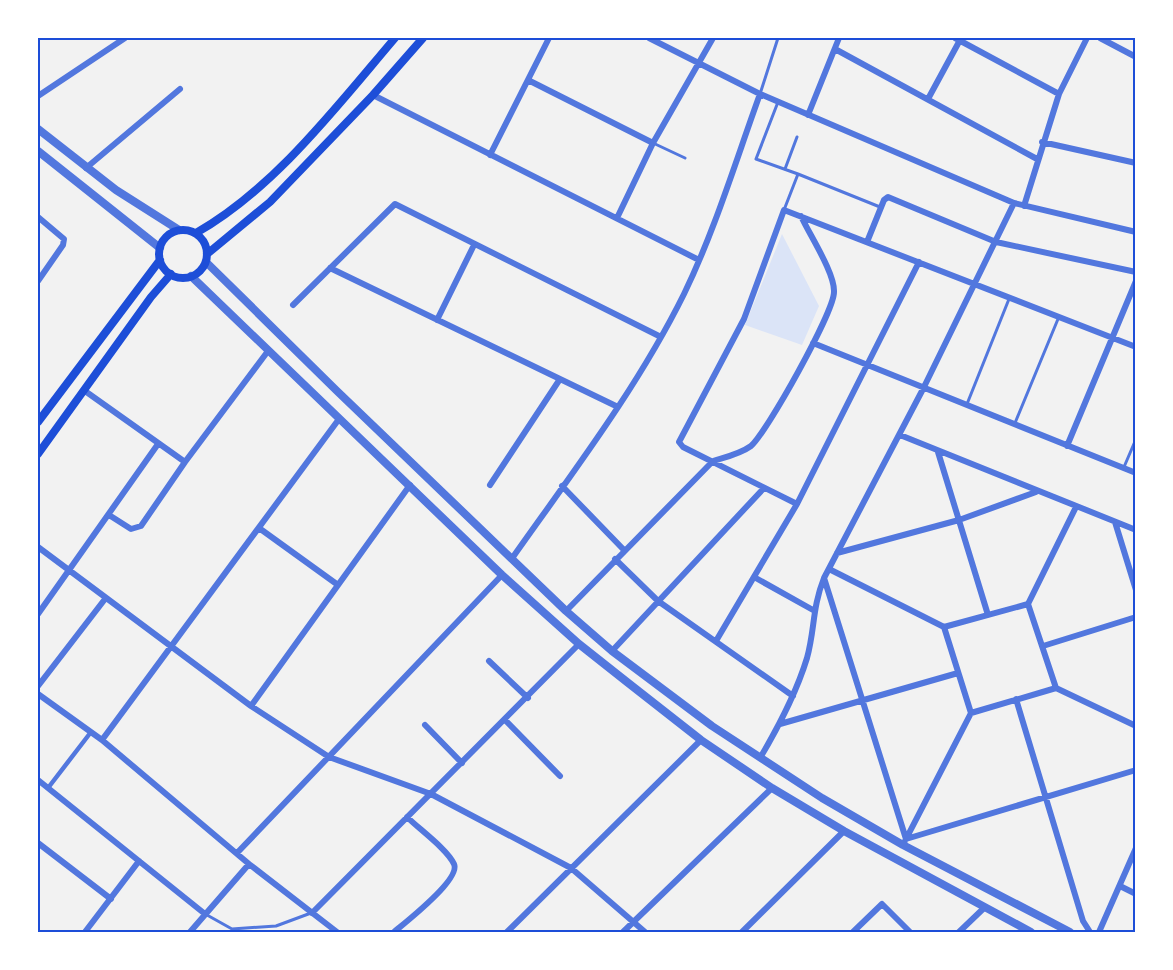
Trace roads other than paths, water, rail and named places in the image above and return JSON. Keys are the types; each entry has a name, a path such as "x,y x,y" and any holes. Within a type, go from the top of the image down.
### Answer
{"main road":[{"path":"196,233 232,209 287,160 395,38"},
{"path":"160,260 171,274 179,277 191,276 200,272 207,258 270,202 373,95 423,38"},
{"path":"38,422 160,260 160,248 167,236 179,230 196,233 205,243 207,258"},
{"path":"38,454 151,297 171,274"}],"street":[{"path":"38,96 126,38"},
{"path":"490,155 549,38"},
{"path":"649,38 760,94 1014,203 1136,232"},
{"path":"617,218 654,142 713,38"},
{"path":"808,115 839,38"},
{"path":"1024,206 1042,142 1059,94 1087,38"},
{"path":"1100,38 1136,57"},
{"path":"927,99 957,39 1059,94"},
{"path":"835,49 1037,159"},
{"path":"528,80 654,142"},
{"path":"86,168 180,89"},
{"path":"513,557 618,406 661,337 699,260 760,94"},
{"path":"373,95 699,260"},
{"path":"38,129 86,168 179,230"},
{"path":"1042,142 1136,163"},
{"path":"38,151 160,248"},
{"path":"867,242 885,198 889,197 996,242 1136,272"},
{"path":"760,758 793,696 806,659 813,610 824,578 900,435 1014,203"},
{"path":"293,305 393,204 661,337"},
{"path":"797,504 683,447 679,439 744,319 784,210 1136,347"},
{"path":"566,611 712,461 741,452 758,439 813,344 832,303 834,289 801,216"},
{"path":"38,217 63,235 64,242 38,281"},
{"path":"437,320 474,244"},
{"path":"207,258 345,399 513,557 566,611 612,651 760,758 905,842 1070,933"},
{"path":"716,641 797,504 919,262"},
{"path":"330,268 618,406"},
{"path":"191,276 502,575 579,644 701,740 772,788 844,831 1031,933"},
{"path":"1067,446 1136,281"},
{"path":"813,344 1136,473"},
{"path":"109,514 131,529 138,529 268,351"},
{"path":"490,485 560,379"},
{"path":"85,391 185,462"},
{"path":"102,740 339,419"},
{"path":"900,435 1136,530"},
{"path":"38,614 158,444"},
{"path":"938,452 987,615"},
{"path":"251,706 410,485"},
{"path":"562,486 624,550"},
{"path":"612,651 764,488"},
{"path":"837,553 959,520 1037,492"},
{"path":"1056,688 1028,604 1076,507"},
{"path":"1115,522 1136,590"},
{"path":"259,528 338,585"},
{"path":"38,547 68,572 251,706 329,757 431,795 571,868 645,933"},
{"path":"615,559 658,602 793,696"},
{"path":"829,568 944,627 1028,604"},
{"path":"237,853 502,575"},
{"path":"753,577 813,610"},
{"path":"824,578 905,842"},
{"path":"38,686 105,599"},
{"path":"1043,646 1136,617"},
{"path":"905,842 971,713 944,627"},
{"path":"312,913 528,698 579,644"},
{"path":"489,661 528,698"},
{"path":"780,724 958,673"},
{"path":"971,713 1056,688 1136,726"},
{"path":"38,694 102,740 249,864 337,933"},
{"path":"1016,699 1083,921 1090,933"},
{"path":"505,720 560,776"},
{"path":"425,725 462,763"},
{"path":"48,788 91,732"},
{"path":"507,933 701,740"},
{"path":"905,842 1136,770"},
{"path":"38,780 205,914"},
{"path":"623,933 772,788"},
{"path":"394,933 446,885 454,875 455,868 448,857 407,817"},
{"path":"742,933 844,831"},
{"path":"38,843 111,899"},
{"path":"1099,933 1136,848"},
{"path":"85,933 139,861"},
{"path":"190,933 249,864"},
{"path":"1120,886 1136,894"},
{"path":"853,933 882,904 910,933"},
{"path":"959,933 984,908"}],"lane":[{"path":"760,94 778,38"},
{"path":"778,102 756,159 881,207"},
{"path":"784,169 797,137"},
{"path":"654,142 685,158"},
{"path":"784,210 798,174"},
{"path":"966,406 1010,297"},
{"path":"1014,425 1059,316"},
{"path":"1123,468 1136,438"},
{"path":"205,914 232,929 276,926 312,913"}]}
